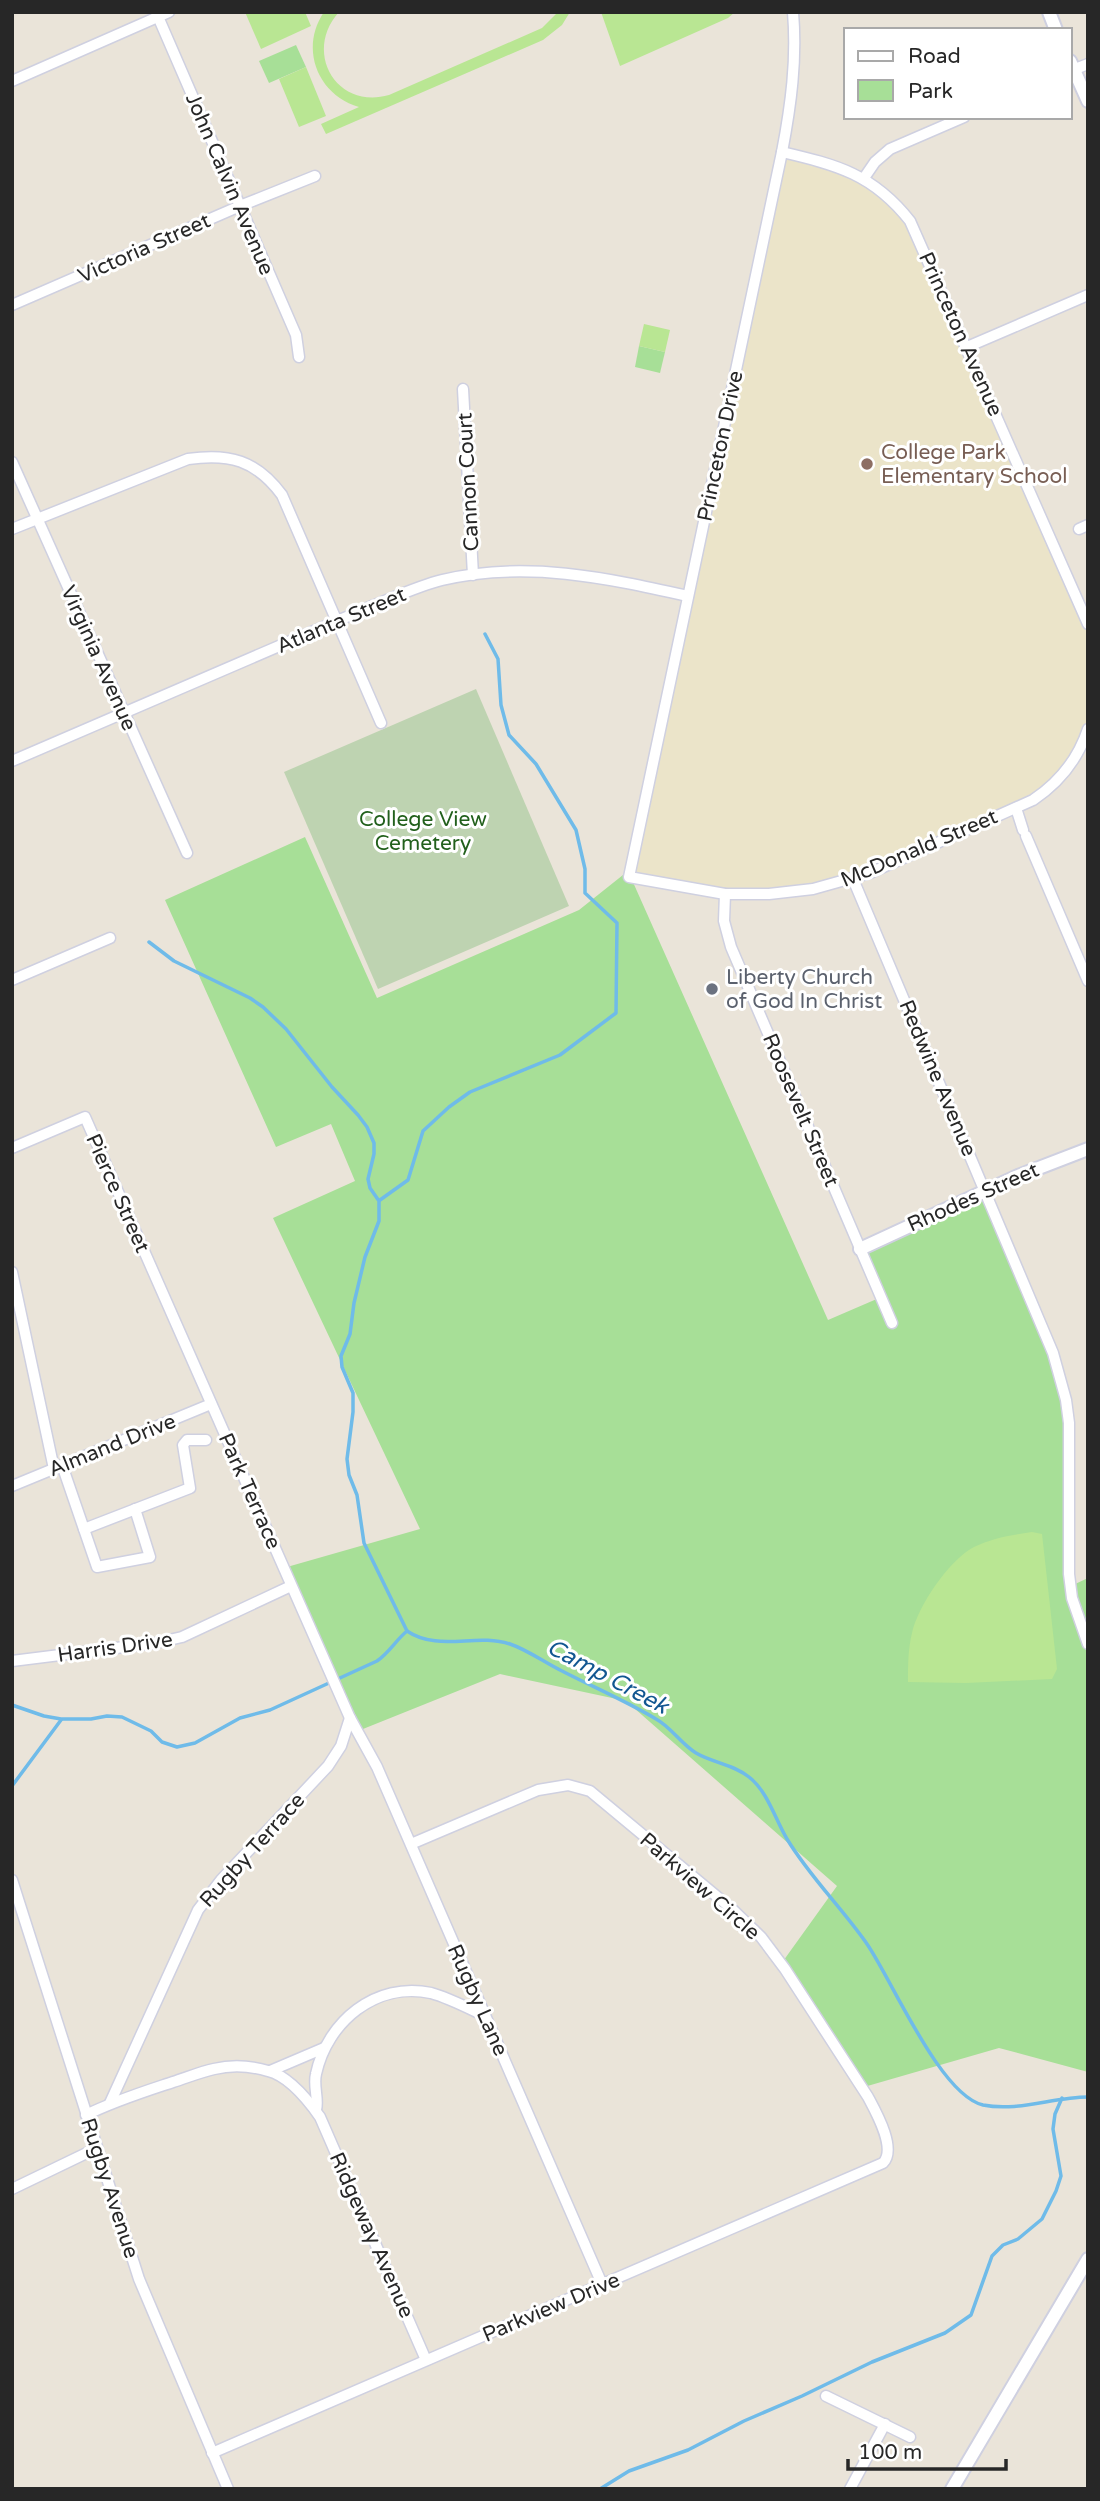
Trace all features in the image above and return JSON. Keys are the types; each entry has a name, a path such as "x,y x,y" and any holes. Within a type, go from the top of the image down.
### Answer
{"street":[{"path":"12,81 169,12"},
{"name":"Princeton Drive","path":"629,877 791,105 795,60 793,12"},
{"name":"John Calvin Avenue","path":"157,15 296,335 299,358"},
{"path":"1088,64 1072,67 1088,101"},
{"path":"864,178 875,162 890,149 959,119"},
{"name":"Princeton Avenue","path":"782,152 828,163 864,178 897,205 909,221 1088,624"},
{"name":"Victoria Street","path":"12,305 315,176"},
{"path":"967,347 1088,295"},
{"name":"Cannon Court","path":"463,389 474,575"},
{"path":"12,529 188,459 213,456 238,460 263,473 282,495 381,723"},
{"name":"Virginia Avenue","path":"12,462 187,853"},
{"name":"Atlanta Street","path":"12,761 337,621 444,579 531,571 570,573 607,578 688,596"},
{"name":"McDonald Street","path":"629,877 725,894 791,892 853,879 1016,808 1049,790 1080,749 1088,729"},
{"path":"1016,808 1088,981"},
{"name":"Redwine Avenue","path":"853,879 1054,1353 1066,1400 1070,1445 1069,1574 1072,1598 1088,1644"},
{"name":"Roosevelt Street","path":"725,894 724,920 732,947 892,1324"},
{"path":"12,980 110,938"},
{"name":"Pierce Street","path":"12,1148 85,1117 150,1265"},
{"name":"Rhodes Street","path":"860,1249 985,1190 1088,1149"},
{"name":"Park Terrace","path":"150,1265 350,1718"},
{"path":"12,1272 58,1467 97,1567 150,1558 135,1509"},
{"name":"Almand Drive","path":"12,1486 211,1404"},
{"path":"84,1529 190,1488 183,1445 187,1440 206,1440"},
{"name":"Harris Drive","path":"12,1661 156,1643 182,1637 291,1586"},
{"name":"Rugby Lane","path":"350,1718 377,1768 411,1844 603,2284"},
{"name":"Rugby Terrace","path":"110,2103 198,1910 221,1880 328,1766 341,1746 350,1718"},
{"name":"Parkview Circle","path":"411,1844 538,1790 568,1785 590,1791 732,1909 761,1937 785,1969 868,2097 879,2118 889,2152 888,2158"},
{"name":"Rugby Avenue","path":"12,1880 139,2279 228,2489"},
{"path":"316,2111 316,2075 324,2048 344,2020 358,2007 374,1998 395,1992 414,1991 432,1994 485,2016"},
{"path":"270,2071 324,2048"},
{"path":"86,2115 110,2103 214,2069 236,2066 270,2071 292,2086 316,2111"},
{"name":"Ridgeway Avenue","path":"316,2111 426,2360"},
{"path":"12,2189 97,2148"},
{"name":"Parkview Drive","path":"212,2453 883,2163 888,2158"},
{"path":"952,2489 1087,2263"},
{"path":"826,2396 910,2437"},
{"path":"850,2489 885,2424"}],"shaded area":[{"name":"College Park Elementary School","path":"783,151 850,171 899,202 1080,607 1088,636 1088,717 1075,753 1047,787 1013,805 849,877 760,894 697,889 629,871"}],"green space":[{"path":"245,12 305,12 311,26 261,49"},
{"path":"324,12 339,12 329,28 324,44 325,60 331,74 340,86 354,94 370,97 389,95 542,28 558,12 570,12 562,25 543,40 326,134 321,124 359,107 333,92 317,69 313,41"},
{"path":"601,12 735,12 728,18 620,66"},
{"path":"296,45 306,67 269,83 259,61"},
{"path":"306,67 326,116 299,127 279,79"},
{"path":"644,324 670,330 665,352 639,346"},
{"path":"639,346 665,352 660,373 635,367"},
{"name":"College View Cemetery","path":"476,689 569,906 378,989 284,772"},
{"path":"305,837 377,998 579,910 628,871 828,1320 886,1295 865,1248 988,1193 1050,1354 1064,1418 1073,1585 1088,1578 1088,2072 999,2048 857,2089 781,1964 837,1886 626,1701 500,1674 353,1733 287,1567 420,1529 273,1218 355,1181 331,1124 276,1147 165,900"},
{"path":"1032,1532 1042,1534 1057,1669 1052,1679 966,1683 908,1682 910,1645 915,1622 945,1573 964,1553 974,1547 995,1539"}],"waterway":[{"path":"380,1200 408,1180 423,1131 449,1107 470,1092 560,1055 616,1013 617,923 585,893 585,869 576,830 536,764 509,735 501,705 498,659 485,634"},
{"path":"149,942 174,961 263,1007 286,1029 358,1115 374,1143 368,1179 370,1188 379,1201 379,1221 365,1257 350,1334 341,1356 342,1367 353,1393 347,1459 349,1475 357,1495 364,1543 407,1631"},
{"name":"Camp Creek","path":"407,1631 431,1640 484,1640 510,1644 656,1719 696,1753 730,1766 749,1777 771,1806 796,1853 867,1944 918,2034 950,2081 967,2097 983,2105 996,2107 1088,2097"},
{"name":"Camp Creek","path":"12,1705 61,1719 122,1717 151,1731 162,1742 177,1747 195,1743 240,1718 270,1710 377,1661 407,1631"},
{"path":"12,1786 61,1720"},
{"path":"600,2489 629,2471 688,2450 872,2362 945,2333 971,2315 992,2256 1003,2245 1018,2239 1042,2219 1056,2191 1061,2176 1053,2129 1055,2114 1062,2098"}],"place":[{"name":"College Park Elementary School","path":"867,464"},
{"name":"Liberty Church of God In Christ","path":"712,989"}]}
